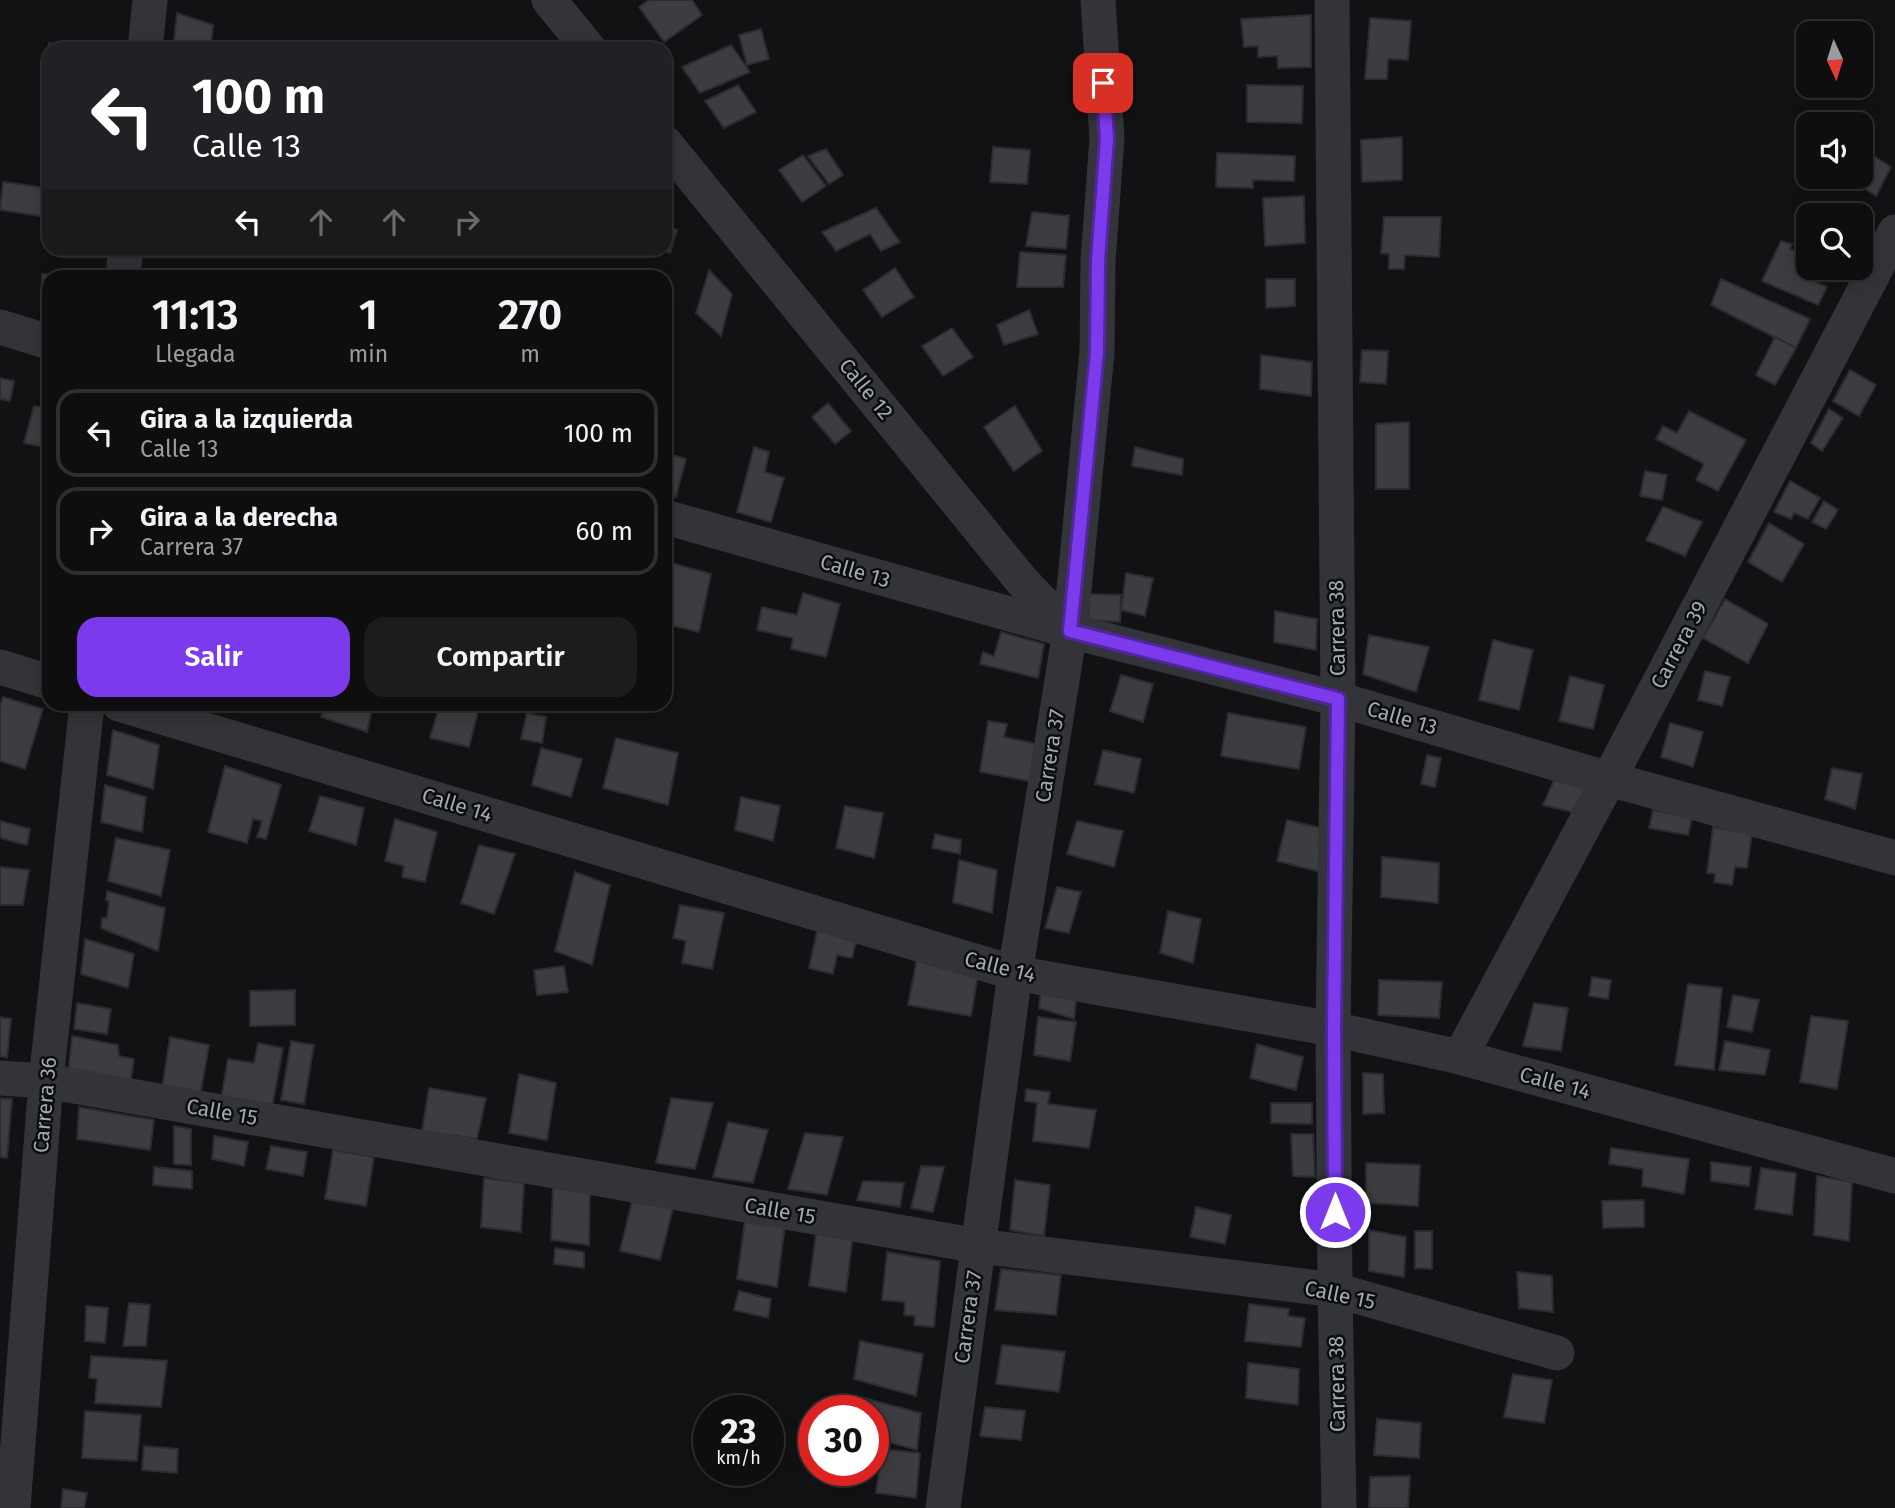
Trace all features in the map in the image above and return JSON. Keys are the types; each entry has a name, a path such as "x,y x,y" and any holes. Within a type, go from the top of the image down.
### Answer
{"street":[{"path":"146,42 150,0"},
{"path":"549,0 583,42"},
{"name":"Carrera 37","path":"943,1508 1015,973 1070,631 1097,352 1098,261 1107,138 1098,0"},
{"name":"Carrera 38","path":"1332,0 1338,699 1334,1029 1335,1290 1339,1508"},
{"name":"Calle 12","path":"672,152 1022,581 1070,631"},
{"name":"Carrera 39","path":"1460,1057 1609,779 1895,232"},
{"path":"0,327 42,340"},
{"name":"Calle 13","path":"672,519 1070,631 1338,699 1609,779 1895,858"},
{"path":"0,667 42,680"},
{"name":"Carrera 36","path":"13,1508 46,1081 86,711"},
{"name":"Calle 14","path":"142,711 1015,973 1334,1029 1460,1057 1895,1176"},
{"name":"Calle 15","path":"0,1077 46,1081 978,1246 1335,1290 1557,1353"}],"building":[{"path":"649,0 692,0 702,15 664,42 639,7"},
{"path":"177,13 213,25 211,42 174,42"},
{"path":"1311,15 1311,67 1278,68 1277,56 1258,57 1258,46 1244,47 1241,19"},
{"path":"1370,18 1411,21 1408,60 1388,59 1387,79 1365,79"},
{"path":"761,29 769,59 747,65 739,35"},
{"path":"731,45 750,72 700,93 682,67"},
{"path":"738,85 756,112 724,128 705,101"},
{"path":"1247,85 1303,86 1302,123 1247,122"},
{"path":"1402,137 1402,180 1362,182 1361,140"},
{"path":"993,147 1030,150 1027,184 990,182"},
{"path":"826,149 843,175 829,184 808,156"},
{"path":"1217,153 1295,156 1294,181 1253,180 1253,188 1216,187"},
{"path":"803,155 826,186 802,202 779,170"},
{"path":"1873,155 1891,167 1876,196 1866,189 1873,189"},
{"path":"3,182 42,187 42,216 0,210"},
{"path":"1304,196 1305,243 1265,246 1263,198"},
{"path":"876,208 900,242 881,251 870,234 836,251 822,232"},
{"path":"1032,212 1069,216 1066,249 1026,246"},
{"path":"1384,217 1441,217 1439,257 1405,255 1404,269 1389,269 1389,254 1381,253"},
{"path":"672,228 677,230 672,246"},
{"path":"1781,241 1792,244 1790,249 1796,252 1796,280 1811,280 1827,287 1818,305 1762,281"},
{"path":"1020,252 1066,255 1063,287 1017,287"},
{"path":"895,268 914,297 882,317 863,290"},
{"path":"709,270 732,294 721,336 696,313"},
{"path":"1266,279 1295,279 1295,306 1266,308"},
{"path":"1721,279 1810,319 1796,348 1711,305"},
{"path":"1029,310 1038,334 1004,345 997,325"},
{"path":"952,328 973,357 943,376 922,346"},
{"path":"1775,337 1796,348 1775,385 1756,375"},
{"path":"1362,350 1388,351 1386,384 1360,382"},
{"path":"1261,355 1312,362 1311,396 1260,389"},
{"path":"1850,370 1876,385 1859,416 1833,401"},
{"path":"0,378 14,381 10,401 0,399"},
{"path":"828,403 851,431 835,444 812,417"},
{"path":"34,406 42,407 42,447 24,443"},
{"path":"1015,406 1042,451 1014,471 984,427"},
{"path":"1829,409 1843,418 1822,451 1811,443"},
{"path":"1689,411 1746,440 1718,491 1696,480 1704,464 1656,439 1663,426 1677,433"},
{"path":"1409,422 1409,489 1376,489 1376,424"},
{"path":"754,447 769,452 765,472 784,478 771,522 737,512"},
{"path":"1135,447 1183,459 1182,475 1132,466"},
{"path":"672,455 686,459 676,497 672,496"},
{"path":"1645,471 1667,475 1662,500 1640,496"},
{"path":"1790,481 1820,498 1808,519 1794,513 1791,519 1774,512"},
{"path":"1824,501 1838,510 1826,529 1812,522"},
{"path":"1663,507 1702,522 1685,556 1646,540"},
{"path":"1769,523 1804,544 1782,582 1748,562"},
{"path":"672,563 711,574 699,632 672,626"},
{"path":"1126,573 1153,578 1145,616 1121,610"},
{"path":"803,593 840,604 826,657 791,649 793,638 757,630 762,607 797,615"},
{"path":"1090,594 1121,595 1120,622 1088,620"},
{"path":"1725,599 1768,624 1748,663 1703,638"},
{"path":"1275,611 1317,619 1316,650 1274,642"},
{"path":"1001,632 1044,644 1038,678 980,664 983,652 994,656"},
{"path":"1369,635 1429,647 1416,692 1363,674"},
{"path":"1493,640 1533,650 1519,710 1479,700"},
{"path":"1705,671 1730,677 1722,706 1698,700"},
{"path":"1121,675 1153,684 1143,722 1110,711"},
{"path":"1570,676 1604,685 1593,729 1559,721"},
{"path":"3,697 42,709 25,769 0,761 0,706"},
{"path":"322,711 372,711 367,732 321,717"},
{"path":"438,711 478,711 469,747 430,738"},
{"path":"527,713 546,717 542,743 521,739"},
{"path":"1228,713 1306,727 1299,769 1221,756"},
{"path":"988,721 1007,724 1004,737 1042,745 1034,782 980,772"},
{"path":"1670,723 1703,732 1693,767 1661,757"},
{"path":"113,730 159,745 153,789 107,775"},
{"path":"616,738 678,753 668,805 603,788"},
{"path":"541,748 582,759 571,797 532,785"},
{"path":"1103,750 1141,759 1134,793 1095,784"},
{"path":"1427,755 1441,758 1435,787 1421,784"},
{"path":"225,766 281,785 266,839 257,837 262,821 253,819 247,843 208,832"},
{"path":"1832,768 1862,774 1855,809 1825,799"},
{"path":"1555,778 1587,786 1572,812 1543,805"},
{"path":"105,785 146,797 142,832 101,822"},
{"path":"320,796 364,808 356,845 309,831"},
{"path":"741,797 780,806 773,841 735,830"},
{"path":"845,806 883,813 874,858 836,848"},
{"path":"1653,810 1692,818 1688,835 1649,828"},
{"path":"395,819 437,832 425,882 402,877 404,866 385,861"},
{"path":"1287,820 1338,832 1329,874 1277,861"},
{"path":"0,821 30,829 27,845 0,838"},
{"path":"1077,821 1123,831 1114,867 1067,854"},
{"path":"1713,827 1752,834 1747,868 1735,867 1732,885 1714,882 1715,874 1707,873"},
{"path":"935,834 961,840 960,854 932,848"},
{"path":"116,838 170,850 161,896 108,881"},
{"path":"479,845 515,854 494,914 461,903"},
{"path":"1382,857 1439,863 1438,903 1381,897"},
{"path":"959,860 997,870 992,913 953,902"},
{"path":"0,867 29,870 23,905 0,905"},
{"path":"575,872 610,885 592,965 555,951"},
{"path":"1057,887 1081,892 1069,933 1045,928"},
{"path":"107,891 165,908 158,951 101,928 102,918 107,918"},
{"path":"680,905 724,913 712,969 682,963 686,941 673,938"},
{"path":"1168,911 1201,919 1193,963 1160,953"},
{"path":"817,931 857,939 852,958 837,955 833,974 809,968"},
{"path":"85,939 134,954 128,988 81,974"},
{"path":"917,958 979,969 971,1016 908,1005"},
{"path":"564,966 568,992 537,995 534,970"},
{"path":"1592,977 1611,980 1608,999 1589,996"},
{"path":"1379,980 1442,982 1439,1018 1378,1015"},
{"path":"1042,982 1077,992 1074,1019 1039,1008"},
{"path":"1688,984 1722,988 1714,1070 1675,1065"},
{"path":"295,990 295,1025 250,1026 250,991"},
{"path":"1733,995 1759,1000 1752,1032 1727,1027"},
{"path":"77,1003 111,1009 107,1034 74,1029"},
{"path":"1534,1003 1568,1008 1561,1051 1523,1046"},
{"path":"1811,1016 1848,1021 1837,1089 1800,1082"},
{"path":"0,1017 11,1019 7,1058 0,1056"},
{"path":"1038,1017 1076,1022 1070,1061 1034,1055"},
{"path":"72,1036 118,1045 119,1056 134,1059 130,1085 68,1075"},
{"path":"170,1037 209,1045 200,1096 162,1089"},
{"path":"291,1041 314,1045 304,1104 281,1100"},
{"path":"1725,1041 1770,1050 1765,1075 1719,1070"},
{"path":"258,1043 283,1048 272,1107 221,1099 228,1059 254,1063"},
{"path":"1257,1044 1303,1057 1296,1090 1250,1078"},
{"path":"1363,1073 1383,1074 1384,1113 1363,1114"},
{"path":"519,1074 556,1083 547,1140 509,1133"},
{"path":"429,1088 486,1098 477,1139 422,1131"},
{"path":"1026,1089 1050,1092 1048,1104 1096,1110 1089,1148 1033,1141 1037,1103 1025,1101"},
{"path":"0,1098 12,1099 7,1158 0,1157"},
{"path":"671,1098 713,1103 695,1169 656,1163"},
{"path":"1271,1103 1312,1103 1312,1124 1271,1123"},
{"path":"79,1107 154,1120 150,1150 77,1139"},
{"path":"728,1122 768,1130 753,1183 713,1177"},
{"path":"174,1126 191,1129 191,1165 174,1164"},
{"path":"805,1133 843,1137 827,1195 788,1189"},
{"path":"1291,1134 1313,1134 1315,1177 1293,1176"},
{"path":"214,1136 248,1142 244,1166 212,1159"},
{"path":"271,1146 307,1152 303,1176 266,1169"},
{"path":"1611,1148 1689,1159 1684,1194 1642,1186 1643,1169 1609,1164"},
{"path":"333,1150 374,1157 366,1206 325,1199"},
{"path":"1711,1162 1751,1167 1749,1186 1711,1181"},
{"path":"1366,1163 1420,1165 1418,1206 1366,1203"},
{"path":"921,1166 944,1167 933,1212 911,1208"},
{"path":"154,1167 192,1171 192,1189 153,1185"},
{"path":"1761,1168 1796,1173 1792,1215 1755,1209"},
{"path":"1817,1176 1852,1182 1849,1241 1814,1235"},
{"path":"484,1178 524,1183 521,1232 481,1227"},
{"path":"1015,1180 1050,1185 1044,1236 1010,1230"},
{"path":"863,1181 904,1183 900,1207 857,1200"},
{"path":"553,1185 590,1191 589,1245 551,1240"},
{"path":"1644,1200 1644,1227 1603,1228 1602,1201"},
{"path":"632,1201 673,1208 660,1260 620,1251"},
{"path":"1196,1207 1231,1215 1225,1244 1190,1237"},
{"path":"745,1220 785,1225 777,1287 737,1279"},
{"path":"817,1227 853,1234 846,1292 809,1286"},
{"path":"1369,1230 1406,1237 1404,1277 1369,1271"},
{"path":"1415,1231 1432,1231 1432,1269 1415,1268"},
{"path":"555,1248 584,1252 584,1268 554,1264"},
{"path":"887,1252 940,1261 934,1327 914,1325 915,1316 904,1315 905,1302 882,1300"},
{"path":"1001,1269 1061,1275 1056,1315 995,1310"},
{"path":"1517,1272 1552,1276 1553,1312 1519,1308"},
{"path":"739,1291 771,1299 768,1318 734,1310"},
{"path":"129,1303 150,1305 146,1346 123,1346"},
{"path":"1249,1304 1289,1309 1288,1316 1305,1318 1301,1347 1245,1341"},
{"path":"86,1306 108,1308 105,1343 85,1341"},
{"path":"860,1341 923,1354 916,1396 854,1379"},
{"path":"1002,1345 1065,1352 1059,1392 996,1384"},
{"path":"91,1356 167,1361 161,1407 95,1403 97,1379 89,1378"},
{"path":"1248,1363 1299,1369 1298,1405 1246,1398"},
{"path":"1513,1374 1552,1380 1544,1423 1504,1417"},
{"path":"889,1405 921,1413 917,1450 889,1442"},
{"path":"985,1407 1025,1411 1021,1440 980,1436"},
{"path":"85,1411 141,1415 137,1461 82,1458"},
{"path":"1377,1419 1421,1423 1419,1458 1374,1455"},
{"path":"144,1446 178,1449 177,1473 142,1470"},
{"path":"889,1450 920,1453 916,1498 876,1493 877,1486 889,1486"},
{"path":"1410,1476 1408,1508 1369,1508 1370,1477"},
{"path":"63,1489 87,1493 84,1508 61,1508"}],"route":[{"path":"1103,83 1107,138 1098,261 1097,352 1070,631 1338,699 1335,1212"}]}
